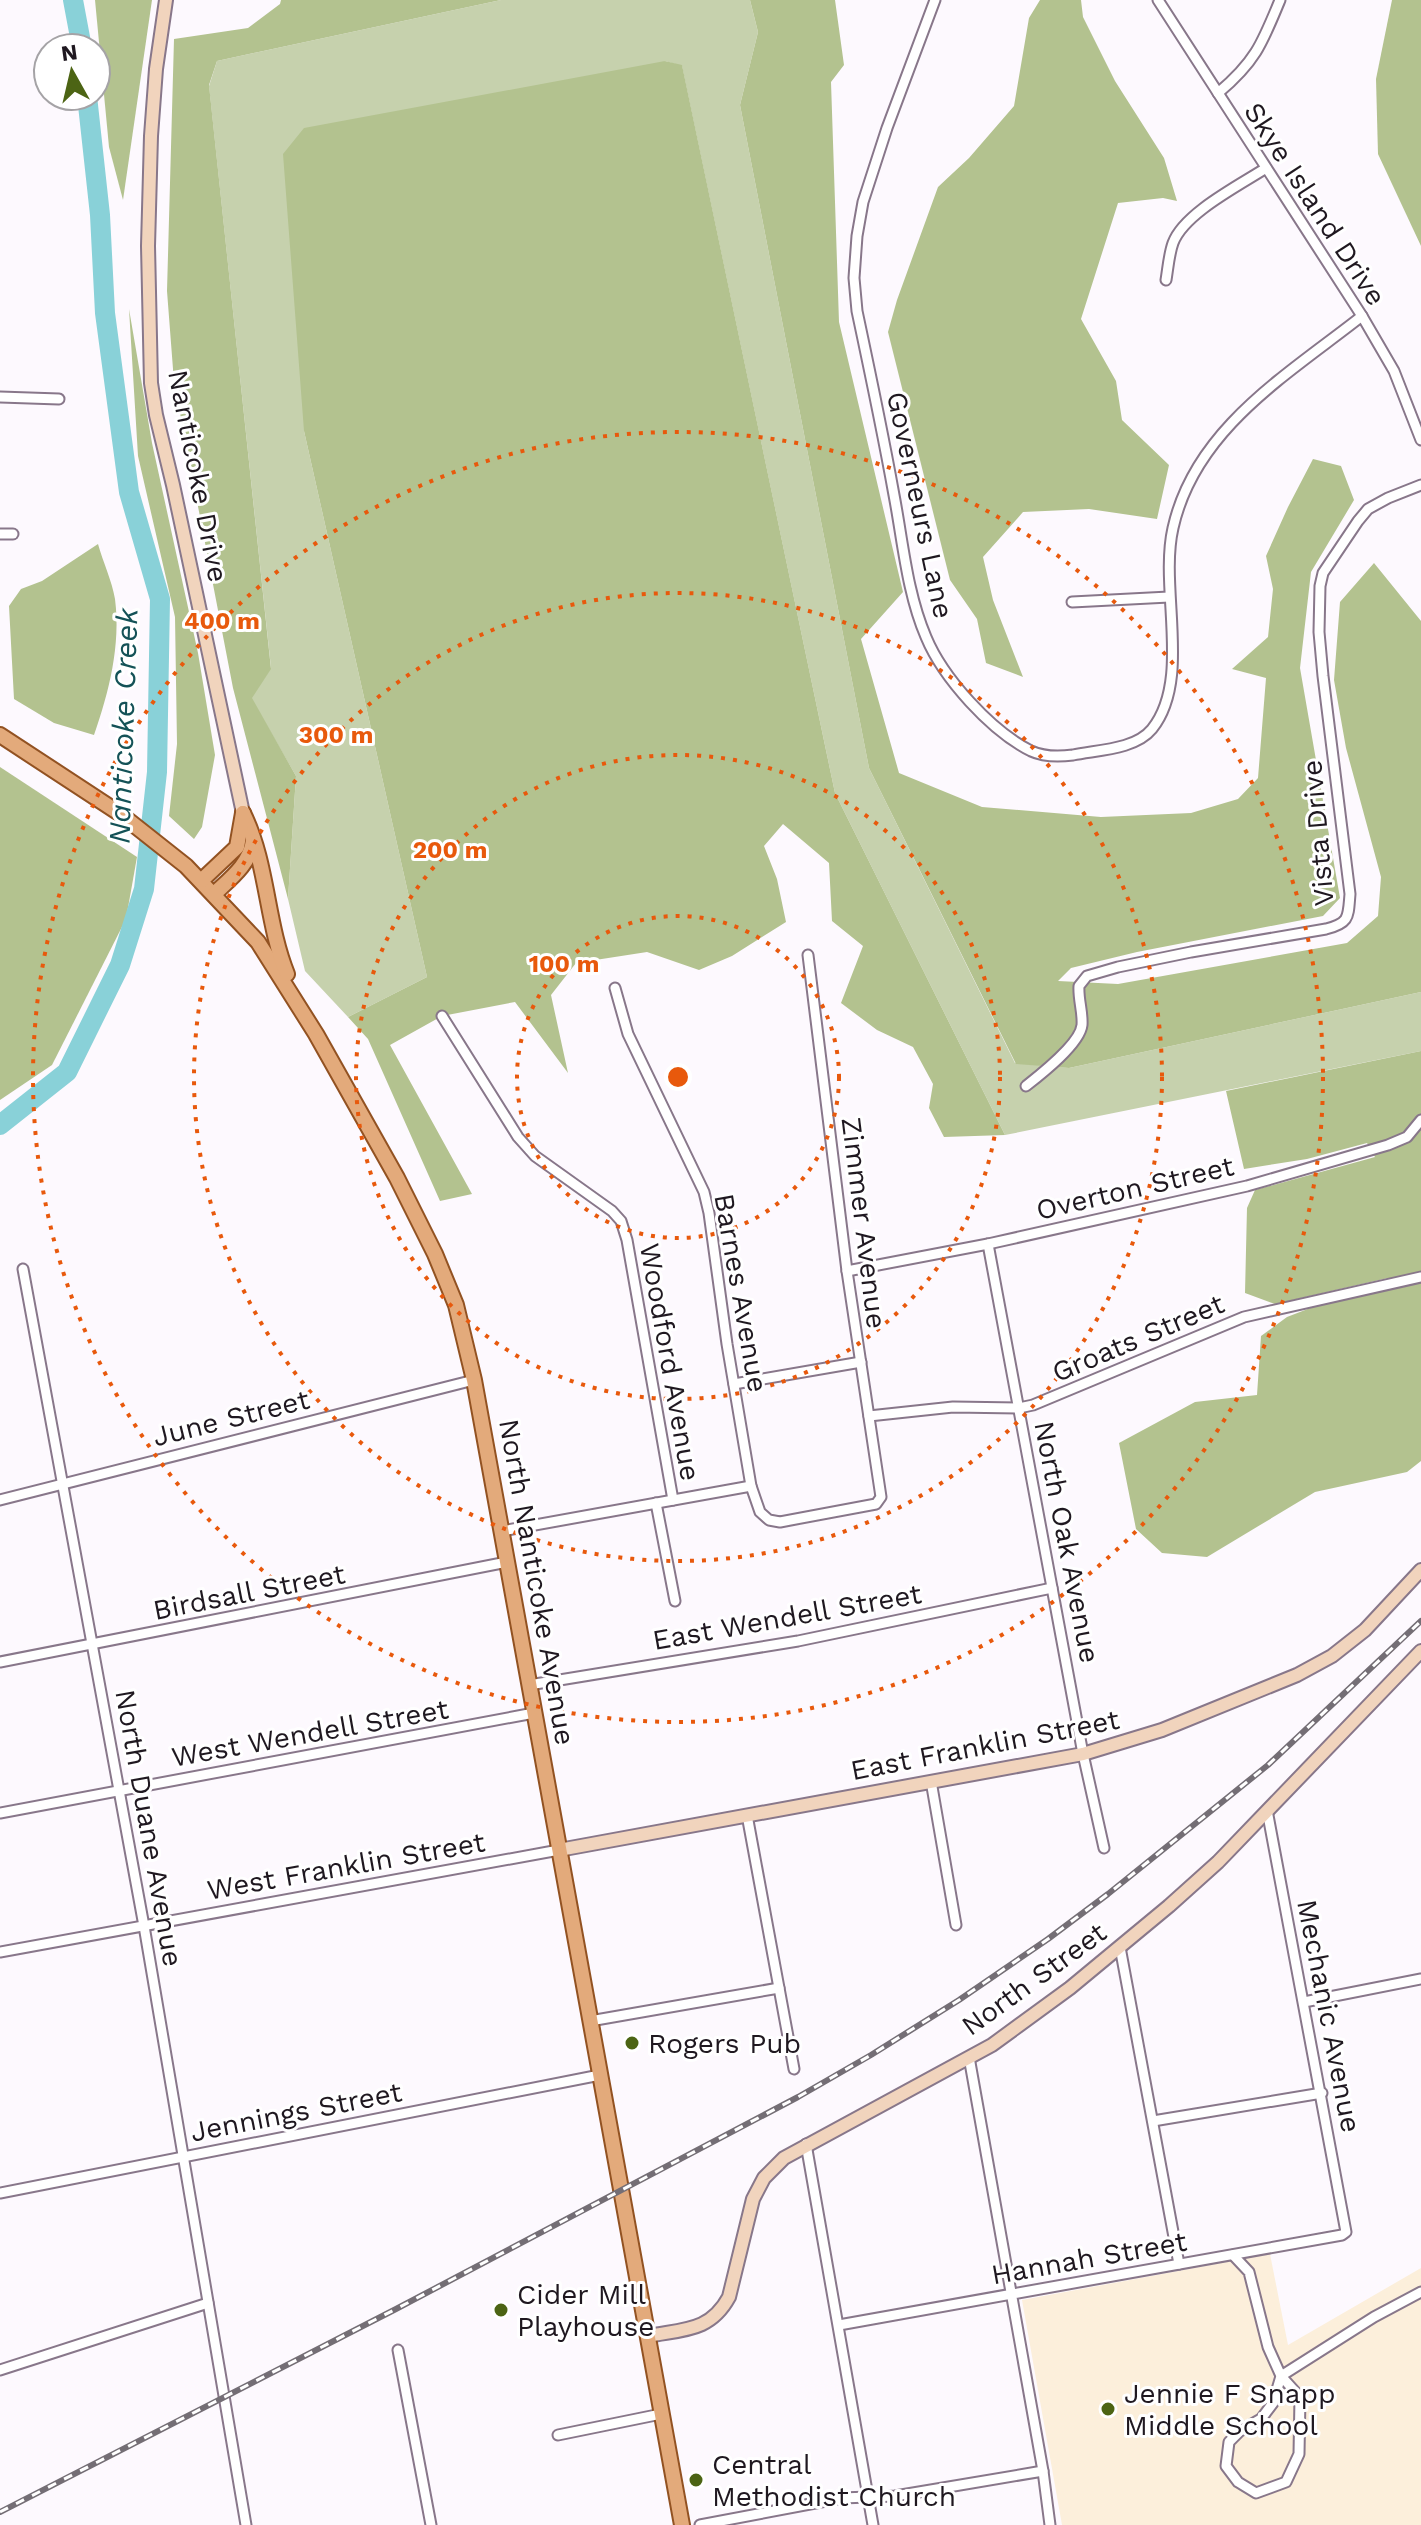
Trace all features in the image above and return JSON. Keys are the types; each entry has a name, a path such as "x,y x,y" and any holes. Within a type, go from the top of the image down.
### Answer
{"main road":[{"path":"0,735 119,813 202,880 258,942 301,1008"},
{"path":"243,813 253,835 276,944 301,1008"},
{"path":"202,880 237,847 243,813"},
{"path":"214,894 250,856 253,835"},
{"name":"North Nanticoke Avenue","path":"301,1008 397,1178 435,1254 456,1305 474,1380 502,1531 682,2525"}],"street":[{"name":"Nanticoke Drive","path":"166,0 151,136 148,246 151,383 243,813"},
{"name":"Governeurs Lane","path":"935,0 863,202 854,278 857,311 920,622 939,662 971,703 1002,731 1030,750 1061,757 1132,742 1153,728 1168,696 1173,676 1169,597 1173,528 1184,495 1202,459 1214,441 1253,402 1362,316"},
{"name":"Skye Island Drive","path":"1158,0 1362,316 1394,371 1421,440"},
{"path":"1218,93 1241,74 1254,58 1280,0"},
{"path":"1166,280 1173,242 1182,227 1266,168"},
{"path":"0,397 59,399"},
{"name":"Vista Drive","path":"1026,1086 1077,1037 1082,1025 1079,986 1087,976 1191,952 1326,929 1342,925 1348,918 1350,894 1319,632 1320,586 1323,573 1368,509 1421,485"},
{"path":"0,534 13,534"},
{"path":"1072,602 1169,597"},
{"name":"Zimmer Avenue","path":"769,1520 780,1522 876,1504 881,1497 847,1271 808,955"},
{"name":"Barnes Avenue","path":"615,988 628,1034 704,1192 751,1486 755,1503 769,1520"},
{"name":"Woodford Avenue","path":"442,1016 518,1137 535,1156 612,1211 621,1221 627,1240 673,1500"},
{"name":"Overton Street","path":"847,1271 988,1244 1247,1186 1388,1145 1407,1137 1421,1120"},
{"name":"North Oak Avenue","path":"988,1244 1083,1754 1104,1848"},
{"name":"North Duane Avenue","path":"23,1269 120,1790 246,2525"},
{"name":"Groats Street","path":"869,1416 953,1407 1019,1408 1033,1405 1244,1317 1421,1277"},
{"path":"734,1384 861,1362"},
{"name":"June Street","path":"0,1500 474,1380"},
{"path":"502,1531 751,1486"},
{"path":"656,1503 675,1601"},
{"name":"Birdsall Street","path":"0,1662 507,1562"},
{"name":"East Franklin Street","path":"559,1850 1083,1754 1162,1730 1297,1675 1321,1662 1365,1630 1421,1570"},
{"name":"East Wendell Street","path":"529,1685 798,1641 1052,1588"},
{"name":"North Street","path":"648,2336 697,2327 711,2321 721,2311 729,2297 753,2199 764,2178 784,2158 969,2057 1034,2016 1218,1862 1421,1651"},
{"name":"West Wendell Street","path":"0,1813 534,1713"},
{"path":"931,1781 956,1925"},
{"name":"Mechanic Avenue","path":"1267,1810 1346,2232"},
{"path":"747,1815 794,2069"},
{"name":"West Franklin Street","path":"0,1952 559,1850"},
{"path":"1120,1947 1179,2264"},
{"path":"1304,2002 1421,1979"},
{"path":"590,2021 779,1988"},
{"path":"969,2057 1050,2525"},
{"name":"Jennings Street","path":"0,2193 600,2075"},
{"path":"1153,2121 1322,2093"},
{"path":"806,2144 873,2525"},
{"name":"Hannah Street","path":"839,2325 1346,2232"},
{"path":"1233,2255 1249,2272 1268,2347 1281,2376 1300,2397 1299,2454 1286,2482 1256,2493 1238,2482 1226,2466 1229,2442 1240,2431 1261,2419 1273,2403 1281,2376 1374,2317 1421,2292"},
{"path":"0,2370 208,2303"},
{"path":"398,2350 431,2525"},
{"path":"558,2435 661,2414"},
{"path":"700,2525 842,2498 868,2498 1043,2471"}],"shaded area":[{"path":"1270,2254 1288,2345 1421,2268 1421,2525 1062,2525 1022,2300"}],"green space":[{"path":"95,0 152,0 123,200 109,147 106,112 112,112 112,32 98,32"},
{"path":"281,0 501,0 217,61 209,85 271,669 252,698 296,776 288,899 233,688 174,382 167,291 174,39 248,28 280,4"},
{"path":"501,0 750,0 758,32 740,105 869,768 1015,1063 1069,1068 1421,992 1421,1051 1005,1135 835,793 682,66 665,61 304,431 427,977 348,1017 305,971 288,899 296,776 251,698 271,668 209,86 217,61"},
{"path":"750,0 835,0 844,65 831,82 839,322 903,592 861,639 899,773 982,807 1101,817 1191,813 1238,799 1258,778 1266,678 1232,669 1268,637 1273,589 1266,556 1313,459 1341,466 1354,500 1311,572 1300,668 1340,898 1323,916 1071,968 1058,981 1118,984 1347,943 1378,916 1381,877 1346,748 1334,680 1340,602 1374,563 1421,621 1421,992 1069,1068 1016,1064 869,768 740,105 758,32"},
{"path":"1040,0 1081,0 1083,17 1115,81 1164,158 1177,201 1163,198 1118,203 1081,319 1116,381 1122,420 1169,465 1157,519 1089,509 1023,512 983,557 993,600 1023,677 986,663 977,619 950,580 888,332 938,187 969,158 1014,106 1029,18"},
{"path":"1392,0 1421,0 1421,246 1378,154 1376,79"},
{"path":"665,61 682,65 835,793 1005,1135 944,1137 929,1108 933,1084 913,1047 877,1030 841,1003 863,946 832,921 829,863 783,824 764,846 777,879 786,922 732,956 699,970 647,952 576,963 551,995 568,1073 515,1002 442,1016 390,1045 472,1194 440,1201 368,1039 348,1017 427,977 304,431 283,154 304,128"},
{"path":"129,309 152,443 198,653 215,755 202,827 194,839 169,816 177,744 175,617 138,456"},
{"path":"98,544 114,592 116,634 109,685 94,735 54,723 14,699 9,606 21,589 42,581"},
{"path":"0,767 137,857 126,919 52,1065 0,1100"},
{"path":"1421,1051 1421,1461 1407,1472 1315,1492 1207,1557 1162,1553 1136,1529 1119,1443 1195,1402 1257,1395 1261,1336 1287,1317 1388,1278 1275,1304 1245,1293 1247,1208 1255,1190 1375,1157 1367,1143 1307,1159 1244,1169 1226,1091"}],"waterway":[{"name":"Nanticoke Creek","path":"73,0 79,32"},
{"name":"Nanticoke Creek","path":"0,1125 67,1072 120,965 144,889 157,772 160,599 129,492 105,313 100,215 89,112"}],"railway":[{"path":"0,2512 396,2309 798,2097 959,2000 1108,1894 1268,1765 1421,1621"}],"place":[{"name":"Rogers Pub","path":"632,2043"},
{"name":"Cider Mill Playhouse","path":"501,2310"},
{"name":"Jennie F Snapp Middle School","path":"1108,2409"},
{"name":"Central Methodist Church","path":"696,2480"}]}
